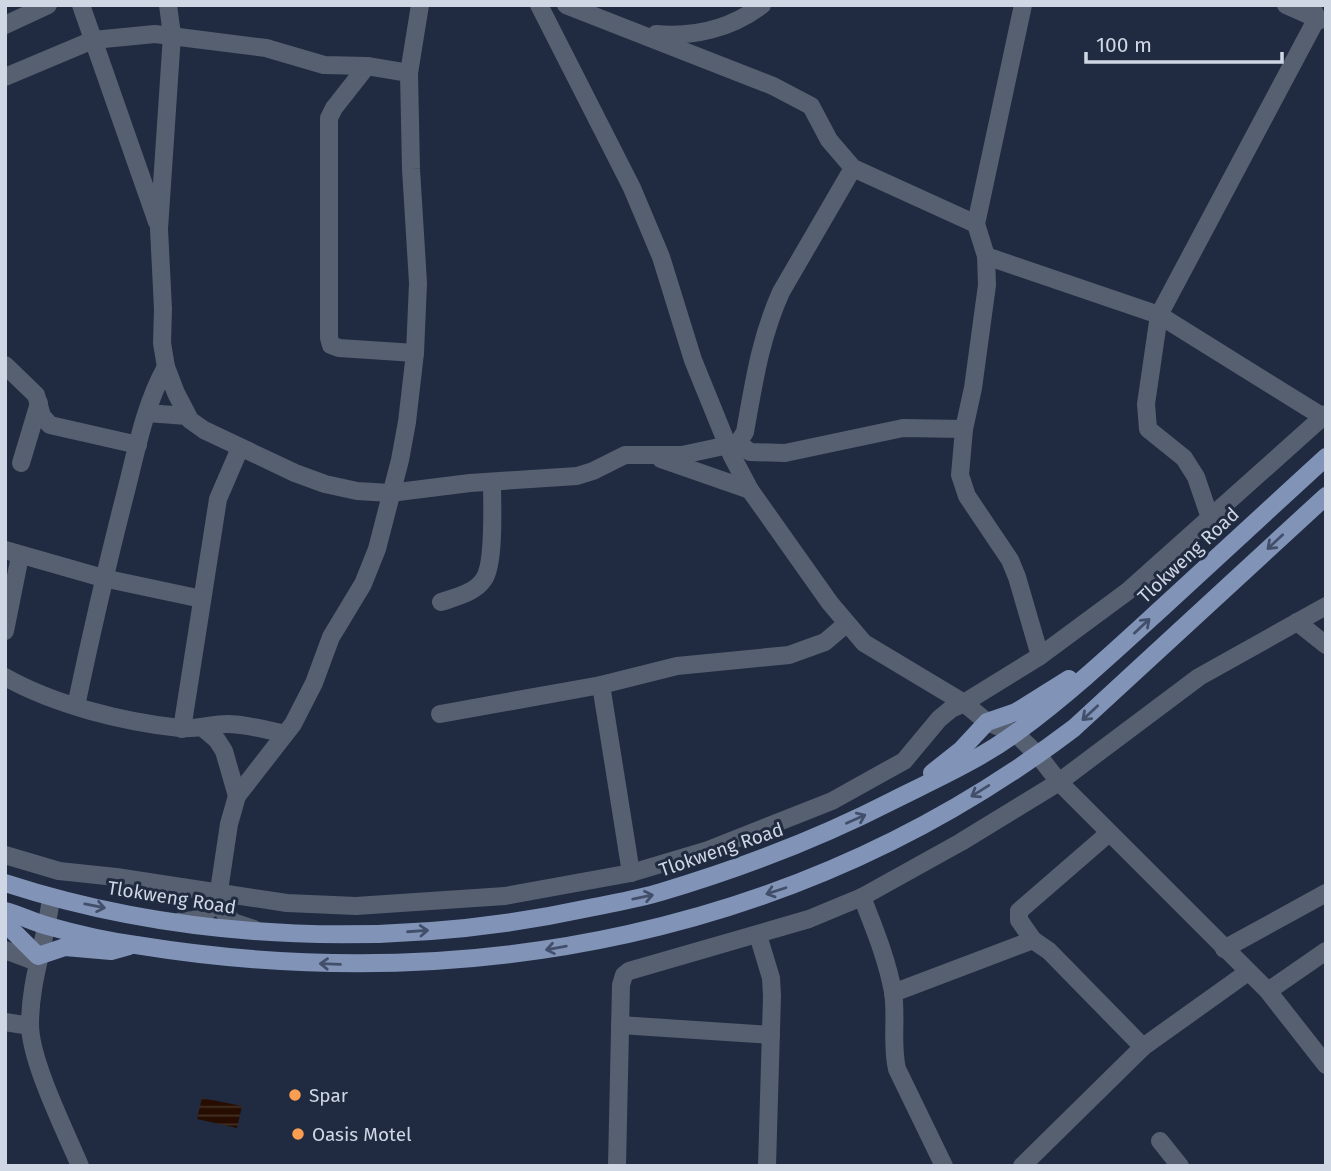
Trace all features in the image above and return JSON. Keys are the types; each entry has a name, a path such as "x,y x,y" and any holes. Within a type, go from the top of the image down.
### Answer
{"main road":[{"name":"Tlokweng Road","path":"5,883 51,898 170,921 221,929 303,933 400,932 484,926 563,914 658,893 776,854 861,817 962,766 1015,733 1114,651 1326,457"},
{"path":"5,911 48,926 135,945 248,959 345,964 420,963 522,954 615,938 680,921 785,888 862,857 921,827 1038,755 1082,720 1326,496"},
{"path":"916,789 987,723 1016,712 1093,667 1114,651"},
{"path":"5,923 37,959 65,947 111,951 135,945"}],"street":[{"path":"5,25 48,5"},
{"path":"81,5 159,229"},
{"path":"168,5 172,35 159,229 162,343 166,367 187,416 204,430 295,473 325,484 357,491 390,493 577,476 625,455 682,455 733,445 750,452 785,453 902,428 964,429"},
{"path":"170,921 194,920 218,899 229,824 237,796 301,711 331,637 363,584 377,550 400,460 415,353 418,283 411,169 409,73 420,5"},
{"path":"539,5 632,188 661,257 693,360 733,445 750,490 846,624 880,654 964,703 987,723 1015,733 1038,755 1059,782 1268,992 1326,1065"},
{"path":"566,5 773,86 804,101 815,110 822,130 853,168 976,224"},
{"path":"633,32 690,35 739,19 761,5"},
{"path":"1023,5 1006,96 976,224 986,256 987,285 973,388 964,429 960,475 971,502 1010,560 1040,656"},
{"path":"1210,518 1196,478 1184,458 1148,429 1146,404 1159,315 1318,16 1286,5"},
{"path":"5,77 93,40 131,35 172,35 283,51 324,65 367,66 409,73"},
{"path":"367,66 329,118 328,338 331,345 339,348 415,353"},
{"path":"733,445 745,432 764,335 772,312 853,168"},
{"path":"5,855 51,869 116,877 218,899 356,906 505,896 631,873 708,850 832,801 896,767 951,709 1040,656 1128,591 1324,415 1159,315 986,256"},
{"path":"5,365 36,395 42,416 50,425 138,445"},
{"path":"76,706 103,578 138,445 157,383 166,367"},
{"path":"21,463 39,403"},
{"path":"147,412 187,416"},
{"path":"182,729 218,499 240,448"},
{"path":"651,456 750,490"},
{"path":"441,601 463,595 477,587 488,572 492,482"},
{"path":"5,631 13,553 103,578 202,599"},
{"path":"617,1166 622,979 629,971 809,919 862,897 961,842 1059,782 1199,677 1326,606"},
{"path":"1297,622 1326,645"},
{"path":"440,714 601,685 677,666 789,655 825,642 846,624"},
{"path":"5,677 52,699 130,719 182,729 225,724 285,734"},
{"path":"601,685 631,873"},
{"path":"203,727 224,751 237,796"},
{"path":"1109,833 1019,912 1019,920 1033,940 1049,951 1143,1047"},
{"path":"1224,949 1326,893"},
{"path":"862,897 883,954 893,993 893,1053 897,1069 944,1166"},
{"path":"51,898 48,926 37,959 30,1026 42,1074 80,1166"},
{"path":"218,899 233,922 260,931"},
{"path":"758,935 771,978 767,1166"},
{"path":"893,993 1033,940"},
{"path":"5,950 37,959"},
{"path":"1268,992 1326,951"},
{"path":"1022,1166 1143,1047 1248,972"},
{"path":"5,1022 30,1026"},
{"path":"620,1025 771,1035"},
{"path":"1160,1141 1180,1166"}],"shaded area":[{"path":"202,1098 242,1106 237,1128 197,1119"}],"place":[{"name":"Spar","path":"295,1095"},
{"name":"Oasis Motel","path":"298,1134"}]}
